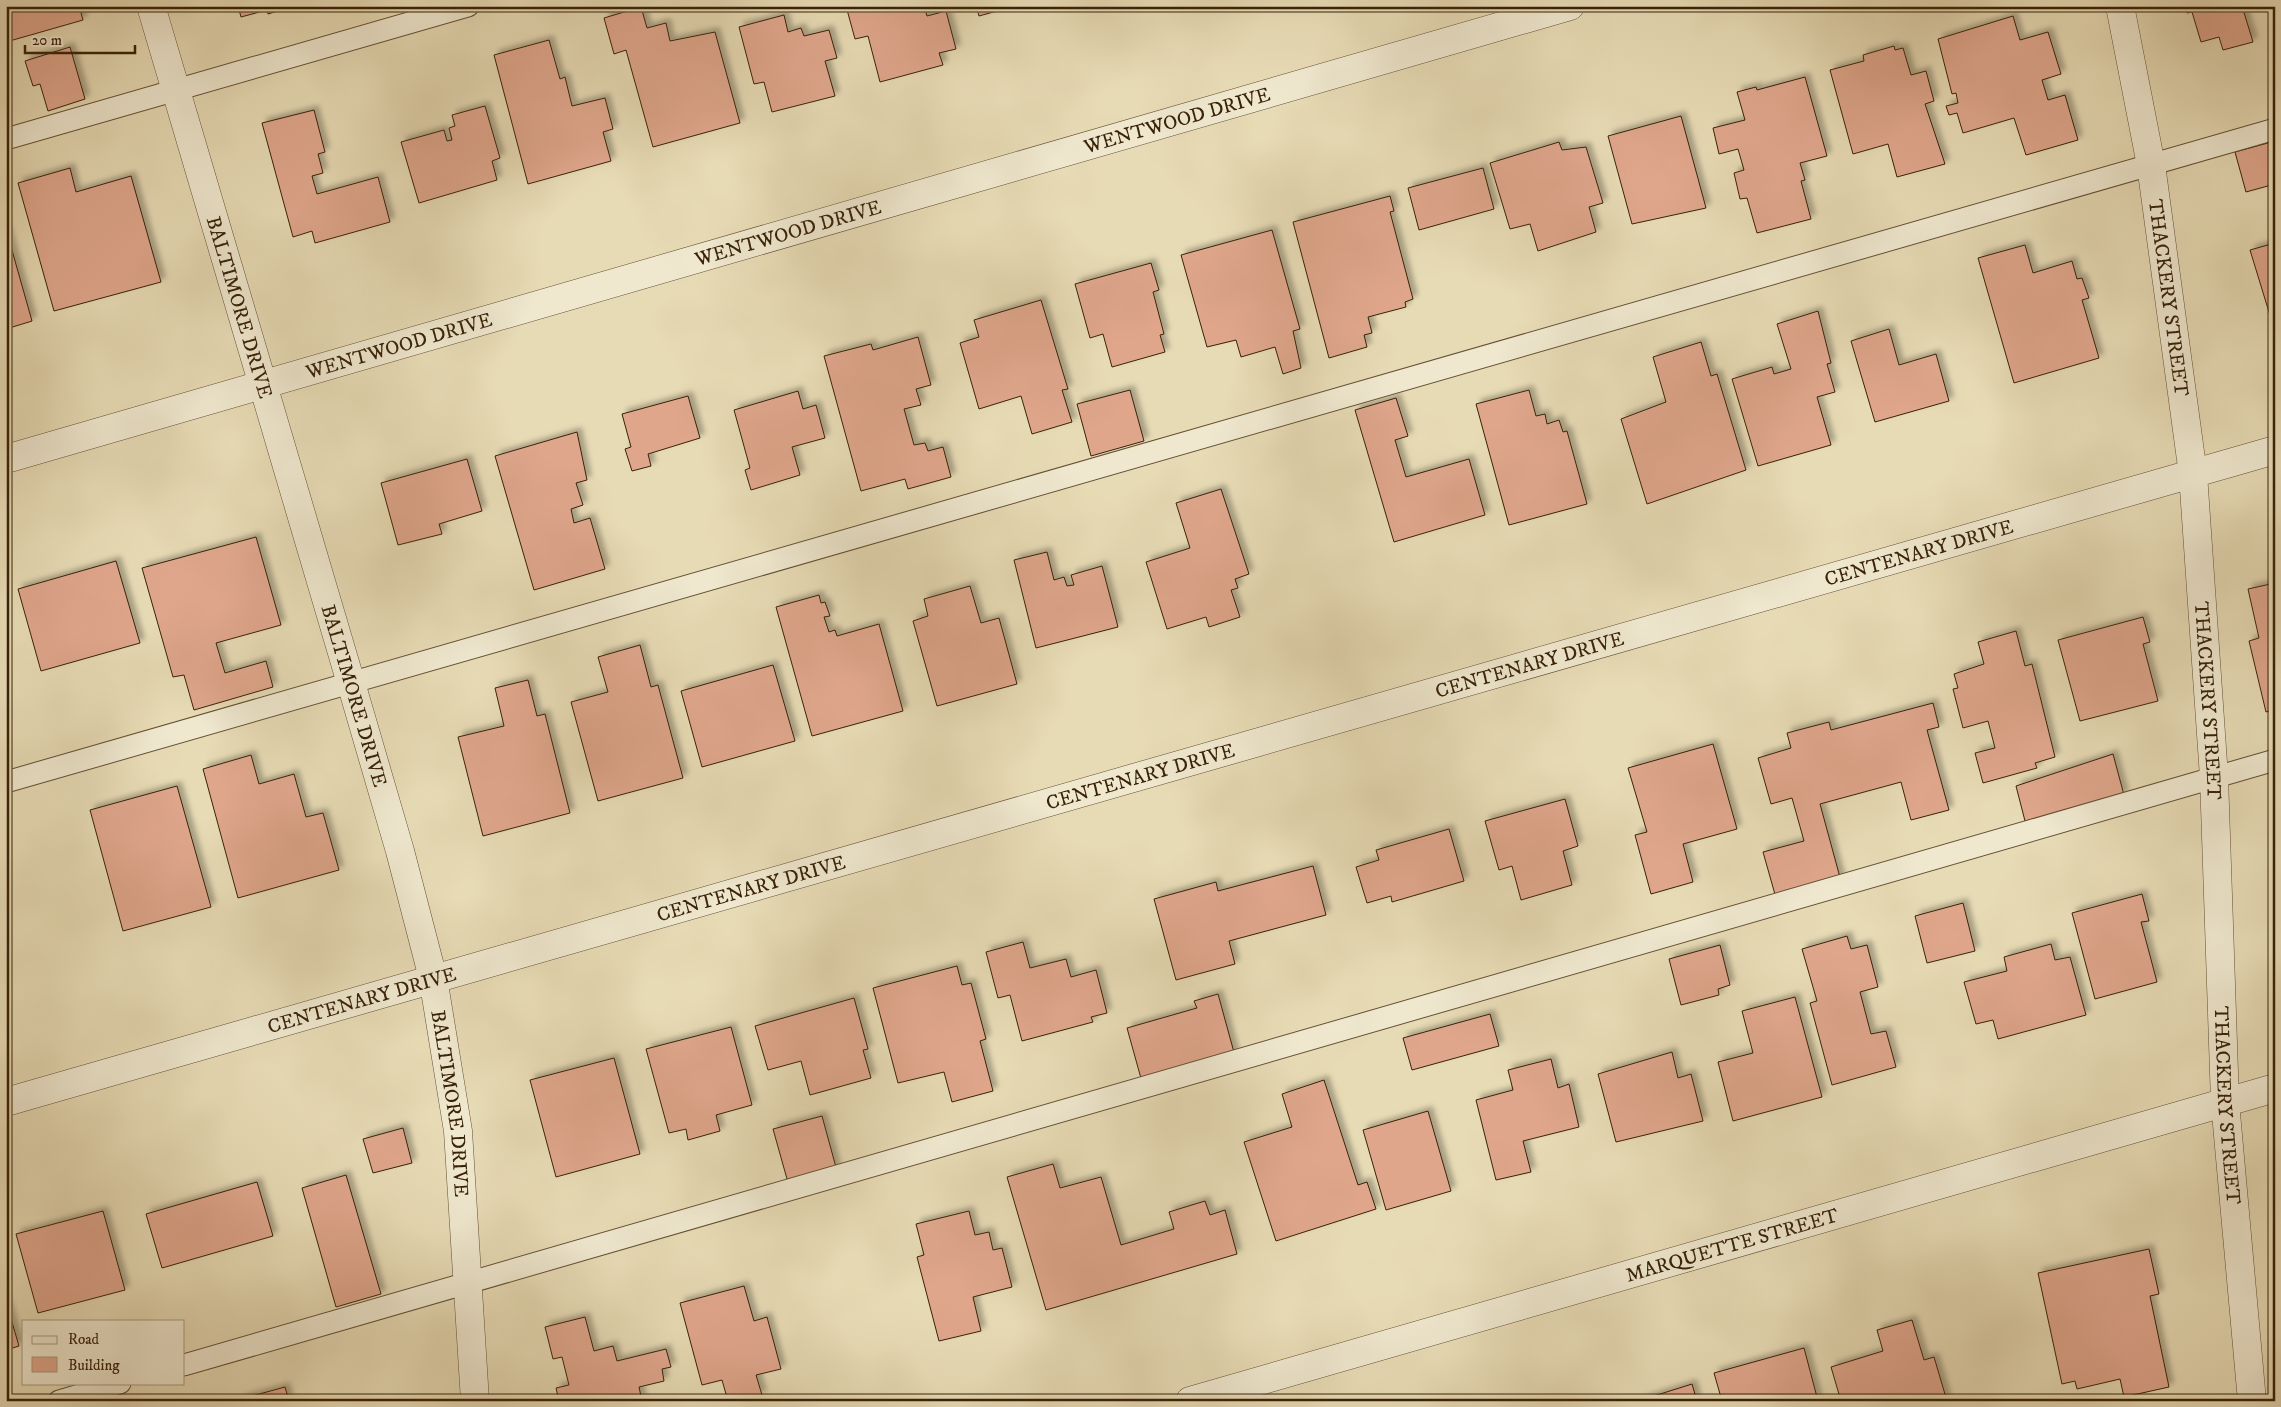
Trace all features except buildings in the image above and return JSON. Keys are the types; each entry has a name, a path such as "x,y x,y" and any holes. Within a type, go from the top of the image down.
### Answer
{"street":[{"name":"BALTIMORE DRIVE","path":"151,6 400,851 433,978 458,1130 475,1401"},
{"name":"WENTWOOD DRIVE","path":"6,459 1570,6"},
{"name":"THACKERY STREET","path":"2120,6 2151,166 2193,474 2214,777 2226,1102 2252,1401"},
{"name":"CENTENARY DRIVE","path":"6,1102 2275,450"},
{"name":"MARQUETTE STREET","path":"1190,1401 2275,1088"}],"lane":[{"path":"6,139 468,6"},
{"path":"6,782 2275,130"},
{"path":"185,1365 2275,760"},
{"path":"59,1401 117,1384"}]}
